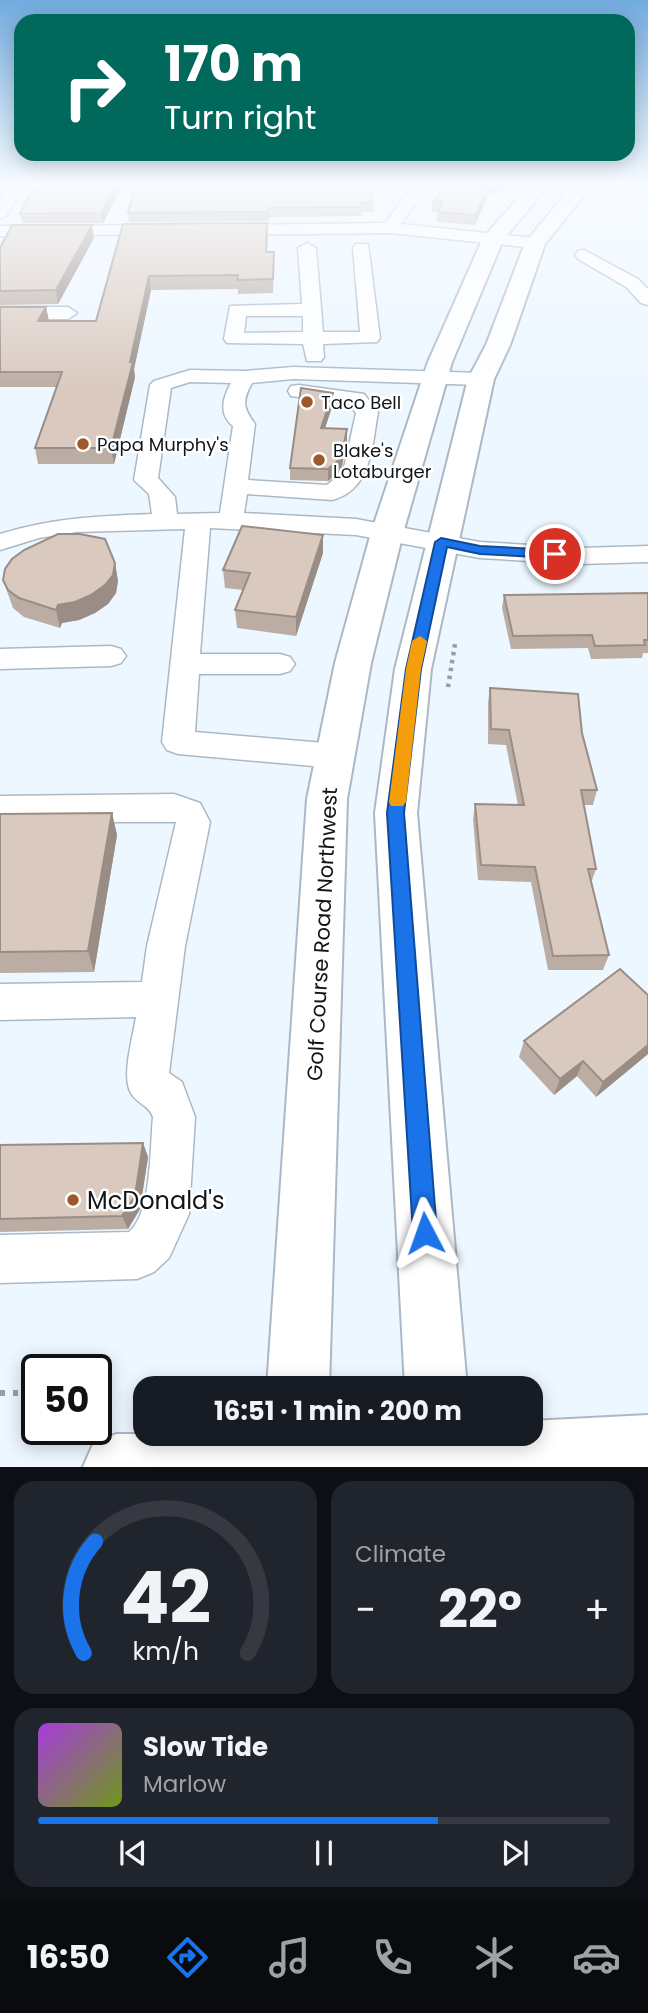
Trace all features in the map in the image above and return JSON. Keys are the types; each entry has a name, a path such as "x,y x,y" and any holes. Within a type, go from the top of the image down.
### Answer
{"main road":[{"name":"Golf Course Road Northwest","path":"299,1376 327,799 353,663 387,533 435,376 486,254"},
{"path":"435,1376 396,813 414,669 441,542 481,379 498,345 531,254"},
{"path":"116,1467 295,1454 648,1447"}],"street":[{"path":"308,254 314,373"},
{"path":"312,310 237,310 234,339 370,338 356,254"},
{"path":"584,255 632,283 648,299"},
{"path":"0,313 68,313"},
{"path":"241,385 314,373 481,379"},
{"path":"363,408 373,400 369,386 382,375"},
{"path":"164,521 164,498 160,490 146,480 160,385 169,379 318,391 356,399 367,412 354,475 332,493 236,486"},
{"path":"231,520 244,424 236,418 234,397 241,385"},
{"path":"198,520 178,742 335,755"},
{"path":"0,542 35,531 76,524 231,520 306,522 480,550 580,555 648,554"},
{"path":"0,659 111,656"},
{"path":"184,664 280,664"},
{"path":"0,809 174,807 188,812 193,822 166,946 147,1082 167,1096 174,1117 166,1214 153,1242 137,1255 0,1259"},
{"path":"0,1002 160,999"}],"path":[{"path":"447,690 456,639"},
{"path":"0,1394 21,1393"}],"building":[{"path":"0,254 76,254 56,290 0,291"},
{"path":"115,254 274,254 273,279 237,280 238,275 149,276 130,362 133,362 111,448 35,448 62,372 0,372 0,307 46,307 38,321 96,321"},
{"path":"301,388 333,393 321,428 347,429 341,458 328,469 290,468"},
{"path":"242,526 323,535 296,617 235,610 250,573 223,570"},
{"path":"58,534 80,534 105,539 115,563 113,575 105,585 75,602 58,605 56,610 19,598 8,590 3,580 5,569 12,559 24,550"},
{"path":"648,593 648,640 644,640 645,645 595,646 592,635 513,636 504,595"},
{"path":"490,688 578,694 582,733 597,790 581,790 596,869 588,869 609,955 553,956 535,867 481,865 475,804 524,805 509,730 491,729"},
{"path":"112,813 88,951 0,952 0,814"},
{"path":"620,969 648,995 648,1045 603,1082 583,1061 560,1079 524,1041"},
{"name":"McDonald's","path":"143,1143 135,1196 122,1216 0,1219 0,1145"}],"slow traffic":[{"path":"397,802 420,641"}],"place":[{"name":"Taco Bell","path":"307,402"},
{"name":"Papa Murphy's","path":"83,444"},
{"name":"Blake's Lotaburger","path":"319,460"},
{"name":"McDonald's","path":"73,1200"}],"route":[{"path":"425,1233 396,813 414,669 441,542 480,550 555,554"}]}
